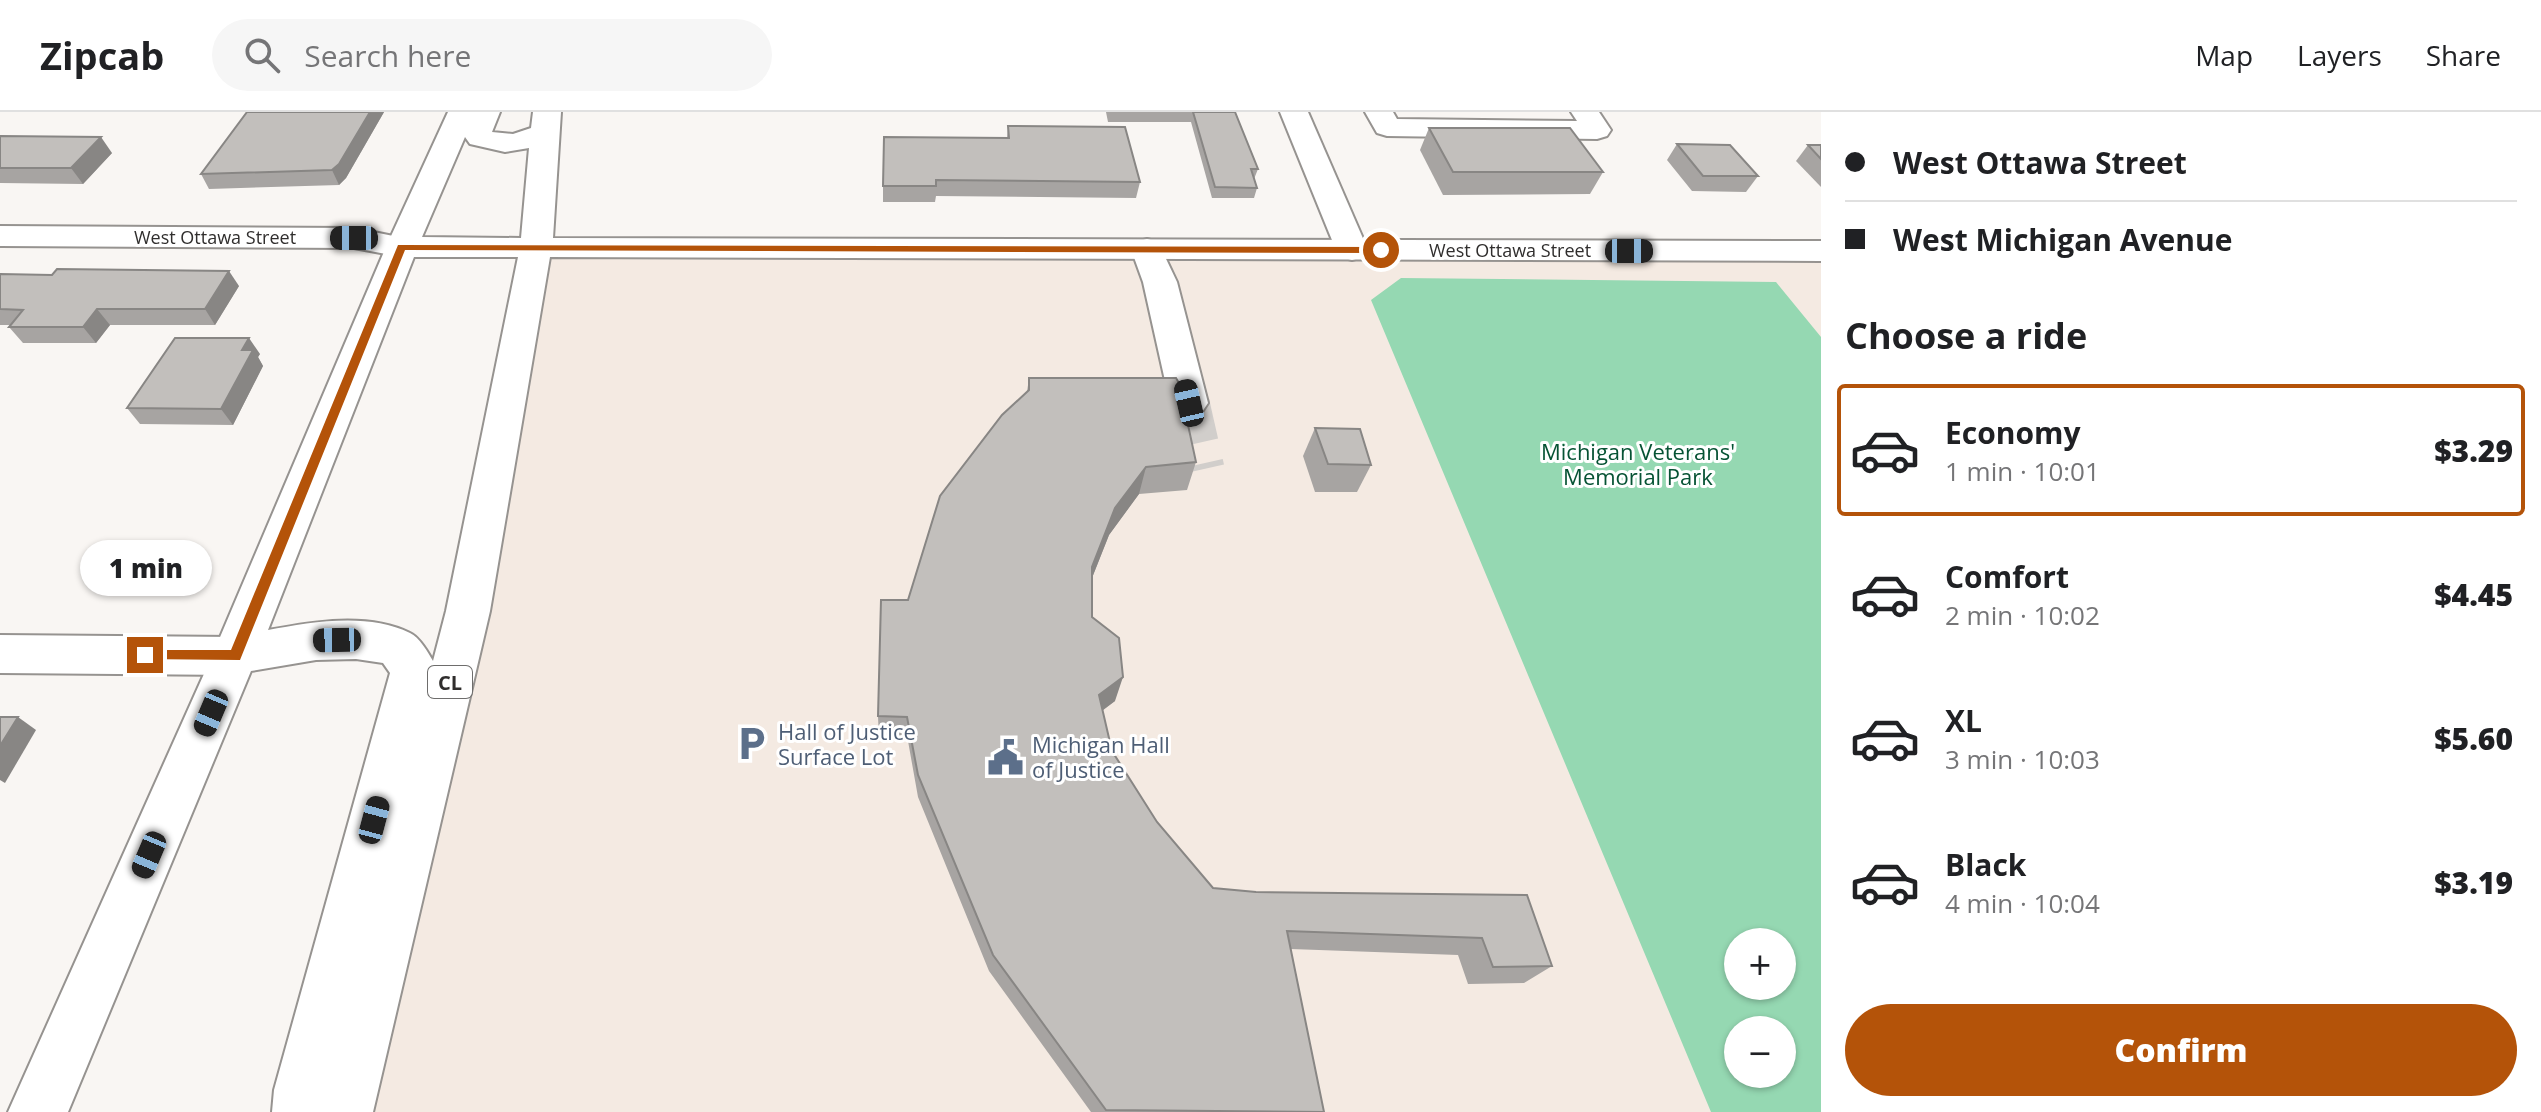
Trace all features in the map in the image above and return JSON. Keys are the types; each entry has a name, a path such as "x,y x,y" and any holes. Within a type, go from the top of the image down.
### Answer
{"main road":[{"path":"38,1112 235,656 402,247 462,112"},
{"path":"486,112 478,132 480,138 489,142 526,142 546,123"},
{"path":"1294,112 1352,250"},
{"path":"1379,112 1387,127 1597,130 1585,112"},
{"path":"536,247 546,123"},
{"name":"West Ottawa Street","path":"0,236 354,238 402,247 1821,251"},
{"name":"CL","path":"343,1112 468,611 536,247"},
{"path":"1147,249 1160,282 1189,403"},
{"path":"0,654 235,656 306,640 367,639 397,647 414,670 304,1090 302,1112"}],"shaded area":[{"path":"536,247 1821,251 1821,1112 338,1112"}],"green space":[{"name":"Michigan Veterans' Memorial Park","path":"1401,278 1776,282 1821,337 1821,1112 1711,1112 1371,300"}],"building":[{"path":"247,112 370,112 339,164 332,170 201,174"},
{"path":"1193,112 1235,112 1258,169 1251,169 1257,188 1215,187"},
{"path":"1008,126 1125,127 1140,182 936,180 936,186 883,186 884,137 1009,138"},
{"path":"1429,128 1570,128 1603,172 1453,172"},
{"path":"0,136 101,137 71,168 0,168"},
{"path":"1677,144 1730,145 1758,176 1703,176"},
{"path":"1808,145 1821,145 1821,159"},
{"path":"57,269 229,271 205,309 97,309 83,327 9,327 23,310 0,309 0,274 52,275"},
{"path":"175,338 249,338 242,350 253,350 221,409 127,408"},
{"name":"Michigan Hall of Justice","path":"1029,378 1176,378 1179,383 1196,462 1146,467 1115,508 1092,567 1092,617 1119,638 1123,677 1099,695 1112,751 1157,822 1213,888 1256,892 1527,895 1552,966 1493,967 1482,938 1287,931 1324,1112 1106,1110 993,955 918,775 907,717 878,716 881,600 908,600 940,496 1002,415 1029,390"},
{"path":"1315,428 1360,429 1371,465 1328,464"},
{"path":"0,717 18,717 0,746"}],"tunnel":[{"path":"1189,403 1204,469"}],"place":[{"name":"Hall of Justice Surface Lot","path":"752,744"},
{"name":"Michigan Hall of Justice","path":"1006,757"}],"route":[{"path":"145,655 235,656 402,247 1381,250"}]}
